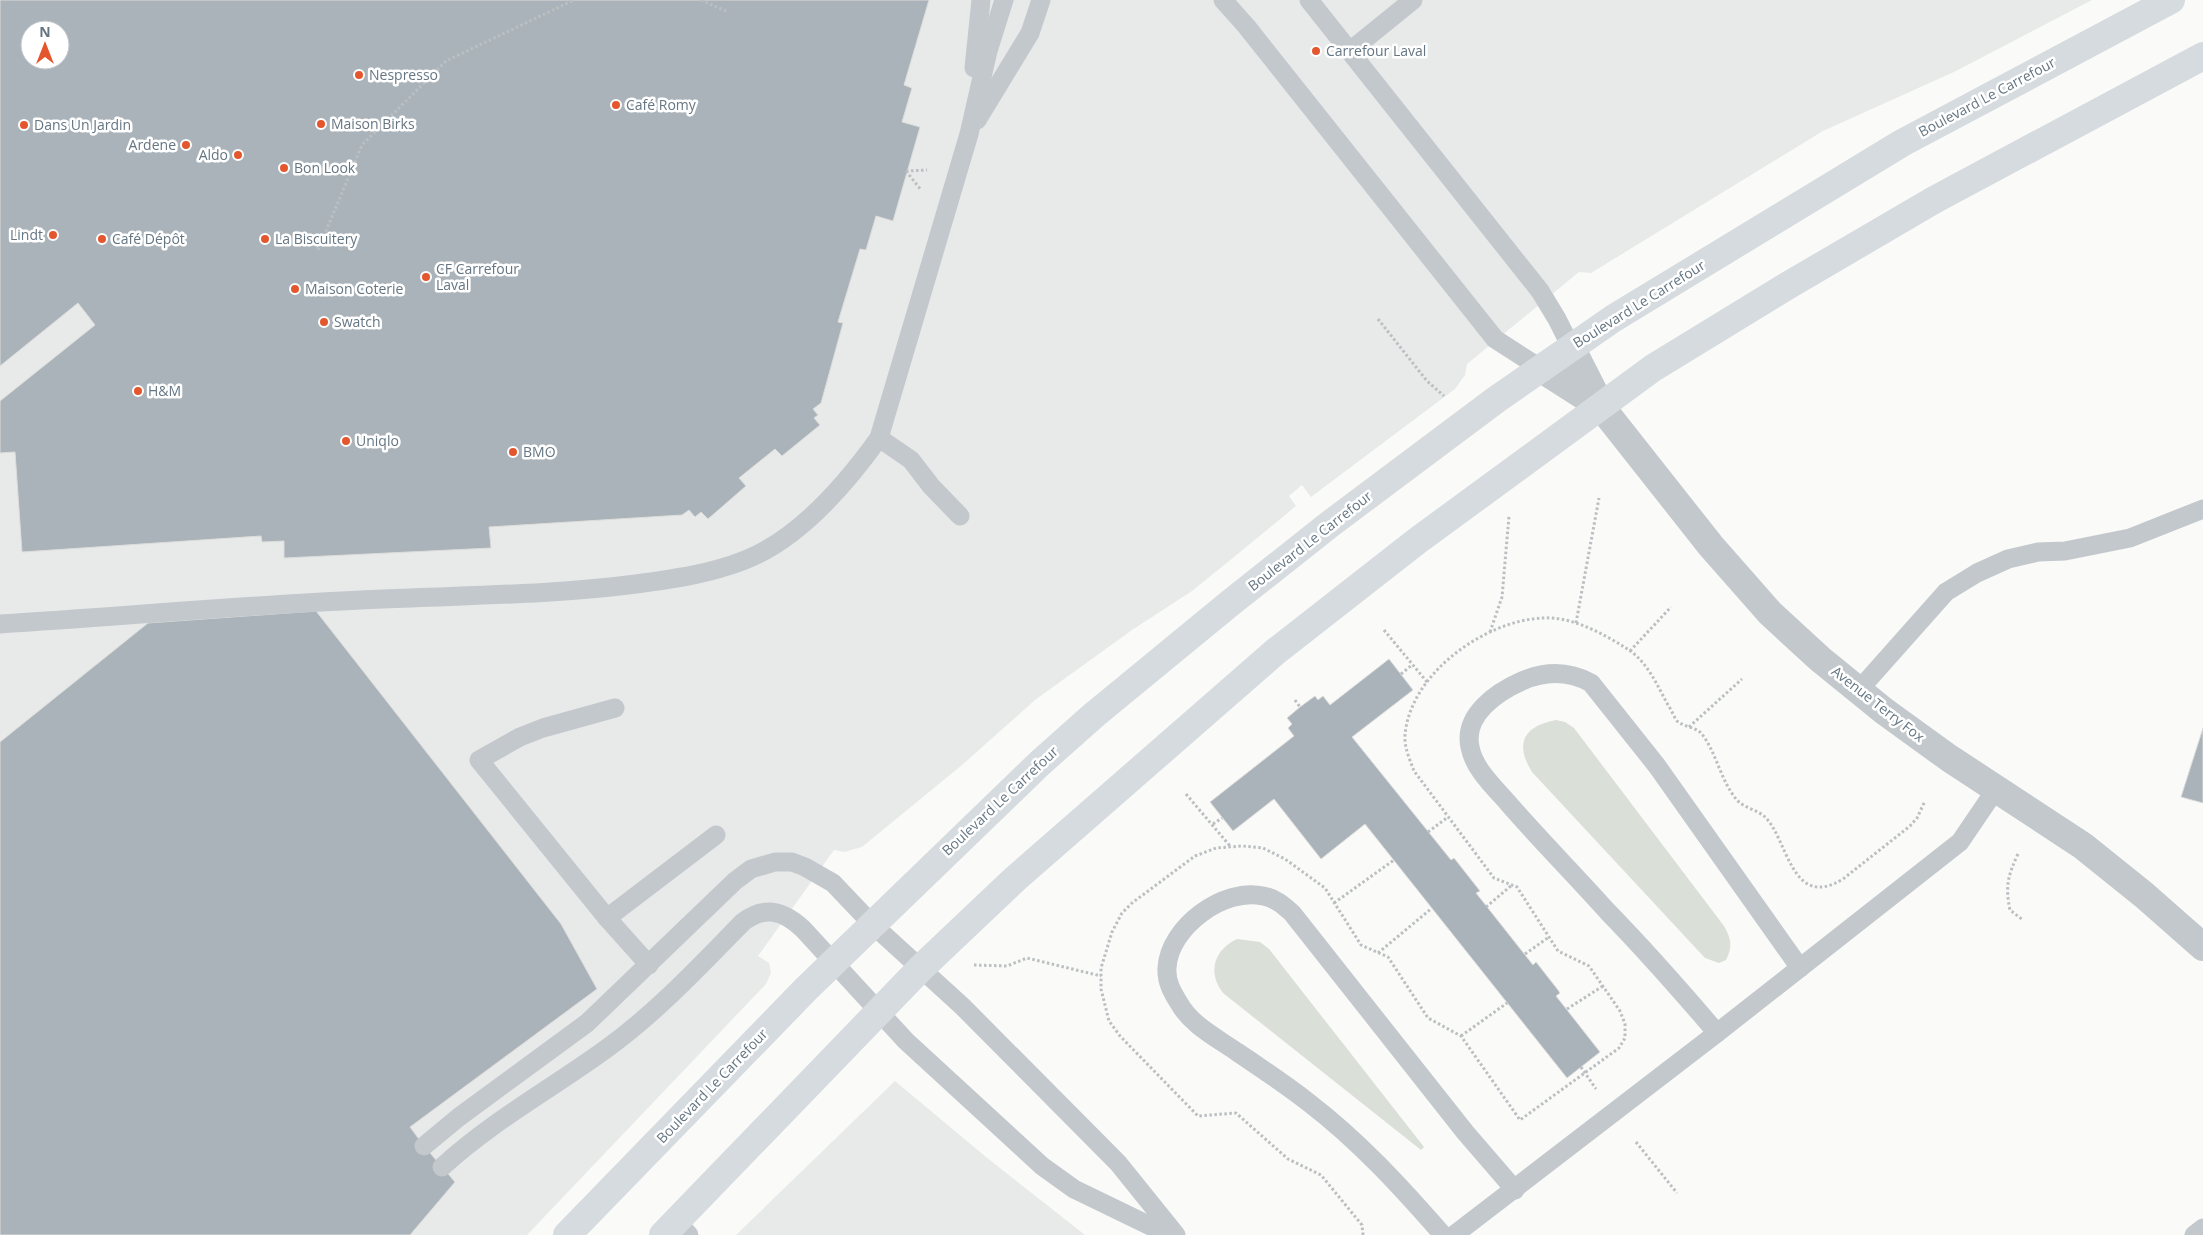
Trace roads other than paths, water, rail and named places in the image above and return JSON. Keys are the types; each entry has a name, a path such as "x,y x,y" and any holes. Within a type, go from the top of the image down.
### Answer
{"street":[{"name":"Boulevard Le Carrefour","path":"567,1235 833,963 973,825 1094,715 1330,524 1571,347 1894,147 2171,0"},
{"path":"676,1230 921,968 1070,829 1275,652 1417,541 1602,408 1654,368 1871,236 1984,173 2203,56"},
{"name":"Avenue Terry Fox","path":"1571,347 1602,408 1711,546 1770,613 1858,691 1917,735 2083,846 2144,894 2203,947"},
{"name":"Avenue Terry Fox","path":"1540,368 1602,408"}],"lane":[{"path":"969,134 981,0"},
{"path":"0,624 385,599 589,590 715,571 748,560 777,543 815,513 856,470 879,438 969,134 988,50 1004,0"},
{"path":"969,134 1030,33 1041,0"},
{"path":"1309,0 1540,292 1557,319 1571,347"},
{"path":"1350,51 1413,0"},
{"path":"1224,2 1495,339 1540,368"},
{"path":"879,438 911,460 931,486 960,516"},
{"path":"1858,691 1946,592 1977,573 2008,559 2038,552 2065,551 2130,538 2203,509"},
{"path":"1717,1033 1608,911 1541,842 1485,777 1474,760 1469,746 1469,734 1475,719 1484,705 1501,691 1524,680 1543,674 1576,674 1590,683 1657,766 1800,968"},
{"path":"614,708 543,728 520,737 479,760 606,918 649,965"},
{"path":"1454,1235 1515,1190 1960,842 1996,788"},
{"path":"606,918 716,835"},
{"path":"424,1146 459,1117 587,1023 750,869 775,862 792,862 833,883 872,924 921,968 1118,1163 1176,1235"},
{"path":"1443,1235 1397,1183 1356,1143 1308,1102 1198,1026 1180,1006 1169,984 1167,968 1171,949 1179,935 1210,908 1227,898 1248,894 1263,896 1279,902 1292,913 1465,1132 1515,1190"},
{"path":"442,1167 491,1126 606,1049 635,1027 752,915 772,911 791,918 879,1013 1042,1166 1074,1189 1169,1235"},
{"path":"2194,1235 2203,1228"}],"place":[{"name":"Carrefour Laval","path":"1316,51"},
{"name":"Nespresso","path":"359,75"},
{"name":"Café Romy","path":"616,105"},
{"name":"Maison Birks","path":"321,124"},
{"name":"Dans Un Jardin","path":"24,125"},
{"name":"Ardene","path":"186,145"},
{"name":"Aldo","path":"238,155"},
{"name":"Bon Look","path":"284,168"},
{"name":"Lindt","path":"53,235"},
{"name":"Café Dépôt","path":"102,239"},
{"name":"La Biscuitery","path":"265,239"},
{"name":"CF Carrefour Laval","path":"426,277"},
{"name":"Maison Coterie","path":"295,289"},
{"name":"Swatch","path":"324,322"},
{"name":"H&M","path":"138,391"},
{"name":"Uniqlo","path":"346,441"},
{"name":"BMO","path":"513,452"}]}
